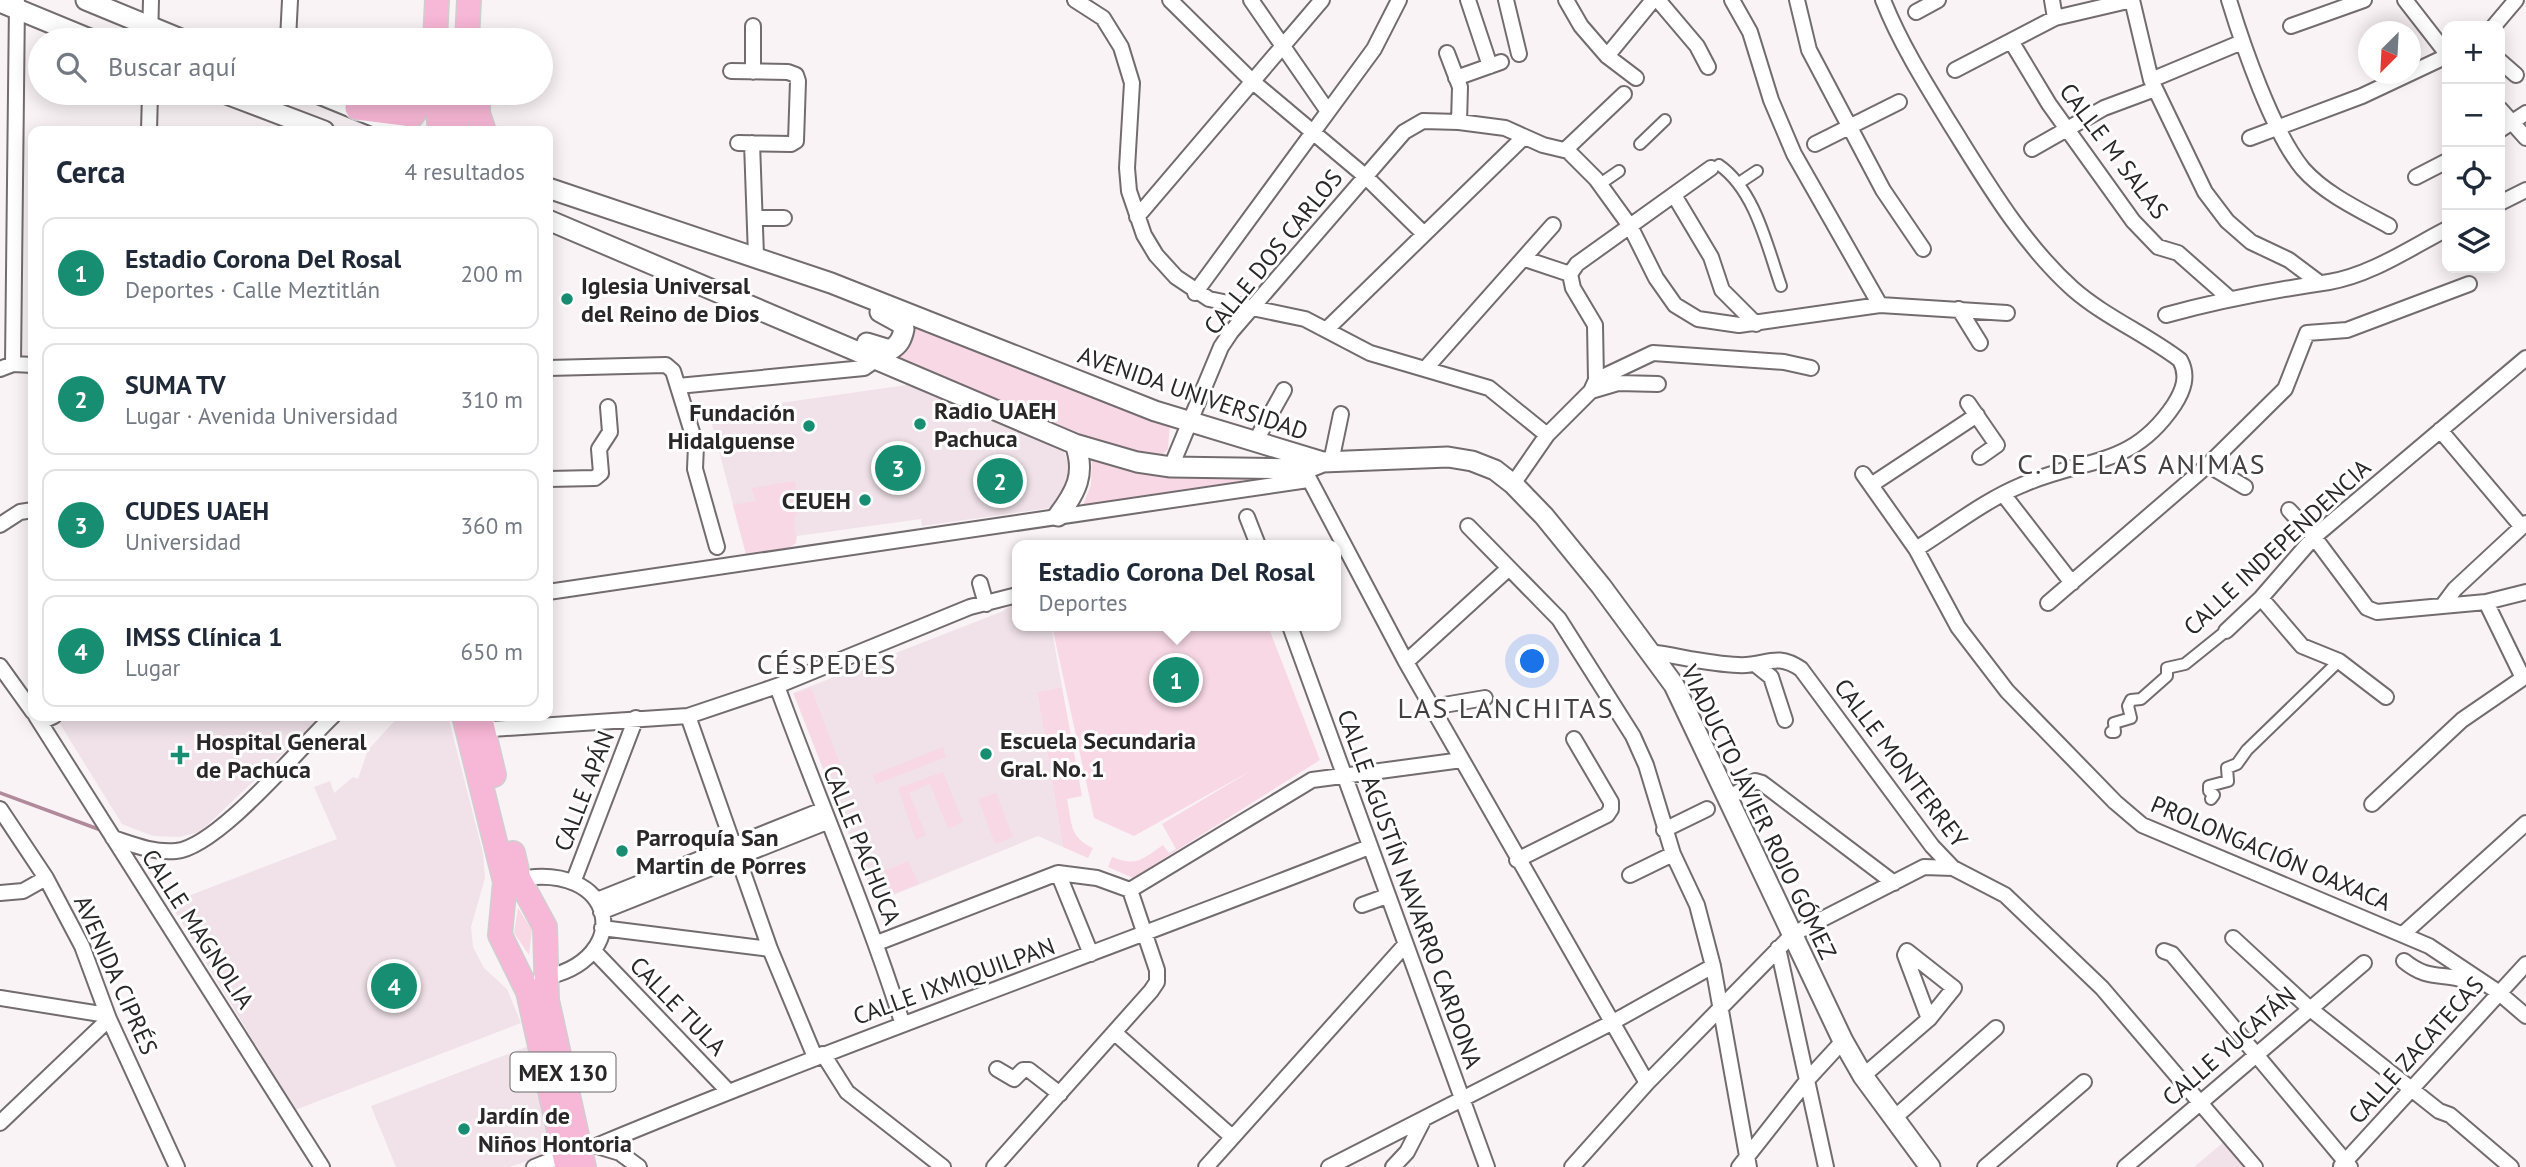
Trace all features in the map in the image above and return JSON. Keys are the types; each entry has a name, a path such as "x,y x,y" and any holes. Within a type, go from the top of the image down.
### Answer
{"main road":[{"path":"86,0 139,28"},
{"path":"436,28 437,0"},
{"path":"454,28 455,0"},
{"path":"468,28 469,0"},
{"path":"479,28 480,0"},
{"path":"11,4 65,28"},
{"path":"247,105 286,124"},
{"path":"348,105 398,126"},
{"path":"356,108 413,115 419,105"},
{"path":"437,105 439,126"},
{"path":"456,105 457,126"},
{"path":"470,105 472,126"},
{"path":"478,105 482,126"},
{"name":"AVENIDA UNIVERSIDAD","path":"553,190 831,283 1189,422 1255,442 1314,466"},
{"name":"AVENIDA UNIVERSIDAD","path":"553,222 1075,444 1137,462 1171,467 1314,466"},
{"path":"767,311 792,312 878,348 890,350 897,347 904,329 900,323 831,283"},
{"path":"1058,516 1079,482 1080,458 1075,444"},
{"name":"VIADUCTO JAVIER ROJO GÓMEZ","path":"1314,466 1448,457 1472,461 1495,470 1513,484 1601,586 1675,685 1843,1041 1863,1076 1930,1167"},
{"name":"MEX 130","path":"473,723 512,880 545,927 535,979 558,1127 579,1158"},
{"name":"MEX 130","path":"512,880 500,934 535,979 579,1158"}],"street":[{"path":"150,28 151,0"},
{"path":"289,28 290,0"},
{"path":"1075,0 1103,18 1114,31 1132,83 1127,168 1129,191 1137,217 1156,255 1195,293 1226,304 1253,306 1305,319 1370,353 1489,388 1547,435"},
{"path":"1170,0 1252,81 1365,176 1422,232"},
{"path":"1137,217 1322,0"},
{"path":"1195,293 1374,49 1399,0"},
{"path":"1456,78 1495,64 1468,0"},
{"path":"1506,0 1519,54"},
{"path":"1566,0 1581,26 1607,56 1636,78"},
{"path":"1607,56 1656,0 1697,46 1708,67"},
{"path":"1732,0 1750,32 1771,100 1794,153 1880,306"},
{"path":"1797,0 1809,50 1883,190 1923,249"},
{"path":"1883,0 1893,26 1927,86 2027,242 2076,291 2180,360 2186,378 2180,395 2151,435 2118,456 2069,468 2003,495 1916,549"},
{"path":"1916,12 1938,0"},
{"path":"2052,0 2055,18"},
{"path":"1955,70 2055,18 2132,0 2153,84 2205,192 2227,221 2251,242 2289,260 2317,281"},
{"path":"2229,0 2242,43 2279,129 2303,169 2326,189 2389,226"},
{"path":"2291,26 2364,0"},
{"path":"2406,0 2442,48"},
{"path":"1255,2 1327,110"},
{"path":"2497,21 2510,3"},
{"path":"11,4 6,367 28,365"},
{"path":"753,26 753,72"},
{"name":"CALLE M SALAS","path":"2011,41 2066,130 2133,222 2158,247 2178,253 2229,298"},
{"path":"2032,149 2104,107 2242,43"},
{"path":"1447,53 1460,87 1459,122"},
{"path":"2250,138 2362,96 2442,57"},
{"path":"2505,65 2516,75"},
{"path":"731,71 796,75 796,141 745,143 755,218 756,256"},
{"path":"1624,94 1565,149 1600,184 1630,226 1656,278 1675,305 1698,319 1739,325 1756,324 1880,306 2007,313"},
{"path":"1815,144 1899,102"},
{"path":"149,126 150,105"},
{"path":"2505,127 2526,113"},
{"path":"2505,114 2526,138"},
{"path":"1640,144 1665,120"},
{"name":"CALLE DOS CARLOS","path":"1171,467 1221,347 1253,306 1412,124 1423,121 1459,122 1505,128 1542,145 1565,149"},
{"path":"1327,329 1422,232 1524,137"},
{"path":"2416,177 2442,164"},
{"path":"1593,385 1595,325 1573,288 1570,274 1577,264 1715,166 1739,183 1760,226 1781,286"},
{"path":"1600,184 1619,171"},
{"path":"1739,183 1757,171"},
{"path":"2505,200 2526,190"},
{"path":"1674,195 1710,257 1723,290 1756,324"},
{"path":"755,218 784,218"},
{"path":"1426,368 1553,225"},
{"path":"2166,315 2229,298 2317,281 2329,282 2376,266 2442,232"},
{"path":"1525,258 1570,274"},
{"path":"2048,603 2208,465 2285,389 2307,333 2347,330 2469,284"},
{"path":"1959,309 1980,343"},
{"path":"1513,484 1547,435 1593,385 1653,353 1784,362 1811,368"},
{"name":"CALLE INDEPENDENCIA","path":"2111,732 2115,732 2115,723 2131,718 2128,706 2131,700 2141,699 2168,676 2167,668 2185,664 2225,631 2261,598 2314,537 2526,358"},
{"path":"678,386 864,368 877,359"},
{"path":"553,368 666,365 673,371 696,445 695,469 717,547"},
{"path":"1593,385 1658,384"},
{"path":"1255,442 1284,390"},
{"path":"553,479 595,478 601,473 599,450 610,432 608,407"},
{"name":"PROLONGACIÓN OAXACA","path":"1980,457 1997,445 1973,409 1867,479 1916,549 1958,626 2007,691 2115,802 2142,825 2429,946 2496,995"},
{"path":"1314,466 1341,414"},
{"path":"2440,430 2524,525 2455,589 2443,605"},
{"path":"2208,465 2245,487"},
{"path":"553,591 1058,516 1314,466"},
{"path":"1314,466 1406,662 1647,1083"},
{"path":"2003,495 2072,583"},
{"path":"2289,510 2314,537 2367,608 2377,612 2486,602 2526,592"},
{"path":"1,522 28,511"},
{"path":"1247,517 1256,540"},
{"path":"1468,526 1559,619 1633,736 1646,765 1664,830 1697,905 1713,966 1745,1164"},
{"path":"1406,662 1508,568"},
{"path":"980,583 986,604"},
{"path":"553,721 688,716 778,686 970,607 1012,596"},
{"path":"2261,598 2302,646 2339,661 2386,697"},
{"path":"2372,804 2462,720 2524,677 2486,602"},
{"name":"CALLE AGUSTÍN NAVARRO CARDONA","path":"1292,631 1486,1167"},
{"name":"CALLE MONTERREY","path":"1650,652 1737,665 1756,665 1771,658 1790,661 1801,668 1932,846 1953,869 2005,895 2023,910 2102,988 2255,1167"},
{"path":"2211,799 2214,796 2209,790 2210,786 2228,781 2227,768 2244,758 2247,750 2339,661"},
{"path":"1756,665 1771,677 1785,720"},
{"name":"CALLE MAGNOLIA","path":"0,666 28,700"},
{"name":"CALLE PACHUCA","path":"778,686 825,816 877,943 902,1022"},
{"path":"1432,707 1485,698"},
{"path":"688,716 770,949 819,1056 847,1093 943,1167"},
{"name":"CALLE APÁN","path":"574,880 636,718"},
{"name":"CALLE MAGNOLIA","path":"44,721 113,838 318,1161"},
{"path":"113,838 155,852 179,851 200,842 238,813 328,721"},
{"path":"473,723 538,721"},
{"path":"1517,860 1607,815 1611,809 1611,802 1574,739"},
{"path":"1130,890 1312,780 1462,760"},
{"path":"1729,798 1755,781 1762,783 1894,883"},
{"name":"AVENIDA CIPRÉS","path":"0,809 46,878 82,946 108,1017 177,1167"},
{"path":"1664,830 1707,809"},
{"path":"599,906 825,816"},
{"path":"2403,934 2526,824"},
{"name":"CALLE IXMIQUILPAN","path":"534,1167 579,1158 729,1091 902,1022 1146,935 1369,847"},
{"path":"1630,875 1673,854"},
{"path":"1572,1167 1647,1083 1793,934 1924,867 1953,869"},
{"path":"877,943 1058,873 1097,878 1130,890"},
{"path":"1058,873 1091,954"},
{"path":"512,880 546,876 574,880 599,906 602,928 594,951 580,966 563,975 535,979"},
{"path":"0,893 23,891 46,878"},
{"path":"994,1167 1115,1033 1157,982 1157,970 1130,890"},
{"path":"1362,905 1387,896"},
{"path":"602,928 770,949"},
{"path":"2233,938 2309,1008 2439,1111 2450,1115 2511,1167"},
{"path":"1206,1167 1405,945"},
{"path":"1778,948 1809,1078 1826,1167"},
{"name":"CALLE TULA","path":"594,951 729,1091"},
{"path":"1863,1076 1929,1019 1954,988 1907,951 1905,955 1929,1019"},
{"path":"2164,951 2172,954 2345,1165"},
{"path":"2404,961 2425,976 2459,977 2496,995 2526,1016"},
{"name":"CALLE YUCATÁN","path":"2125,1167 2364,963"},
{"path":"1329,1167 1613,1022 1713,966"},
{"name":"CALLE ZACATECAS","path":"2345,1165 2496,995 2524,968"},
{"path":"0,998 108,1017"},
{"path":"0,1123 108,1017"},
{"path":"1893,1119 1996,1028"},
{"path":"1115,1033 1231,1136"},
{"path":"1745,1164 1809,1078 1843,1041"},
{"path":"998,1069 1014,1079 1023,1070 1029,1070 1060,1094"},
{"path":"1985,1167 2084,1082"},
{"path":"2439,1111 2444,1122 2497,1167"},
{"path":"1393,1167 1406,1152 1424,1119"},
{"path":"579,1158 620,1153 639,1167"},
{"path":"302,1167 318,1161"}],"shaded area":[{"path":"918,324 1170,422 1168,449 1160,458 1092,439 895,358 910,345"},
{"path":"907,385 1063,450 1073,472 1056,507 922,526 921,519 797,536 796,543 790,547 746,554 709,413"},
{"path":"1092,456 1267,477 1083,505 1091,485"},
{"path":"795,481 799,507 794,519 796,543 790,547 746,554 733,505 755,501 752,488"},
{"path":"1012,605 1012,631 1052,631 1062,687 1037,692 1063,847 1038,836 876,902 793,693 1001,612"},
{"path":"1053,631 1270,631 1320,760 1133,878 1108,867 1112,857 1134,861 1144,858 1163,845 1169,853 1176,849 1162,824 1254,769 1134,836 1094,818"},
{"path":"1062,687 1082,796 1067,799 1076,834 1093,848 1088,858 1063,847 1037,692"},
{"path":"811,688 843,772 826,776 794,694"},
{"name":"Hospital General de Pachuca","path":"58,721 317,721 200,832 179,837 153,836 122,824"},
{"path":"394,721 449,721 483,853 485,878 471,927 473,947 484,968 507,989 521,1023 295,1110 170,903 337,839 314,787 330,781 334,793 353,777 358,779 368,750"},
{"path":"943,747 946,757 876,784 873,775"},
{"path":"943,772 963,822 948,829 930,784 909,793 926,835 916,840 898,788"},
{"path":"996,793 1013,837 995,844 978,799"},
{"path":"908,861 919,884 893,894 884,871"},
{"path":"518,908 532,930 529,955 514,933"},
{"name":"Jardín de Niños Hontoria","path":"529,1046 552,1153 509,1167 396,1167 371,1106"},
{"path":"2225,1141 2246,1167 2194,1167"}],"waterway":[{"path":"0,793 98,829"}],"place":[{"name":"Iglesia Universal del Reino de Dios","path":"567,299"},
{"name":"Radio UAEH Pachuca","path":"920,424"},
{"name":"Fundación Hidalguense","path":"809,426"},
{"name":"CUDES UAEH","path":"898,468"},
{"name":"SUMA TV","path":"1000,481"},
{"name":"CEUEH","path":"865,500"},
{"name":"Estadio Corona Del Rosal","path":"1176,680"},
{"name":"Escuela Secundaria Gral. No. 1","path":"986,754"},
{"name":"Hospital General de Pachuca","path":"180,755"},
{"name":"Parroquía San Martin de Porres","path":"622,851"},
{"name":"IMSS Clínica 1","path":"394,986"},
{"name":"Jardín de Niños Hontoria","path":"464,1129"}],"district":[{"name":"C. DE LAS ANIMAS","path":"2142,463"},
{"name":"CÉSPEDES","path":"827,663"},
{"name":"LAS LANCHITAS","path":"1506,707"}]}
